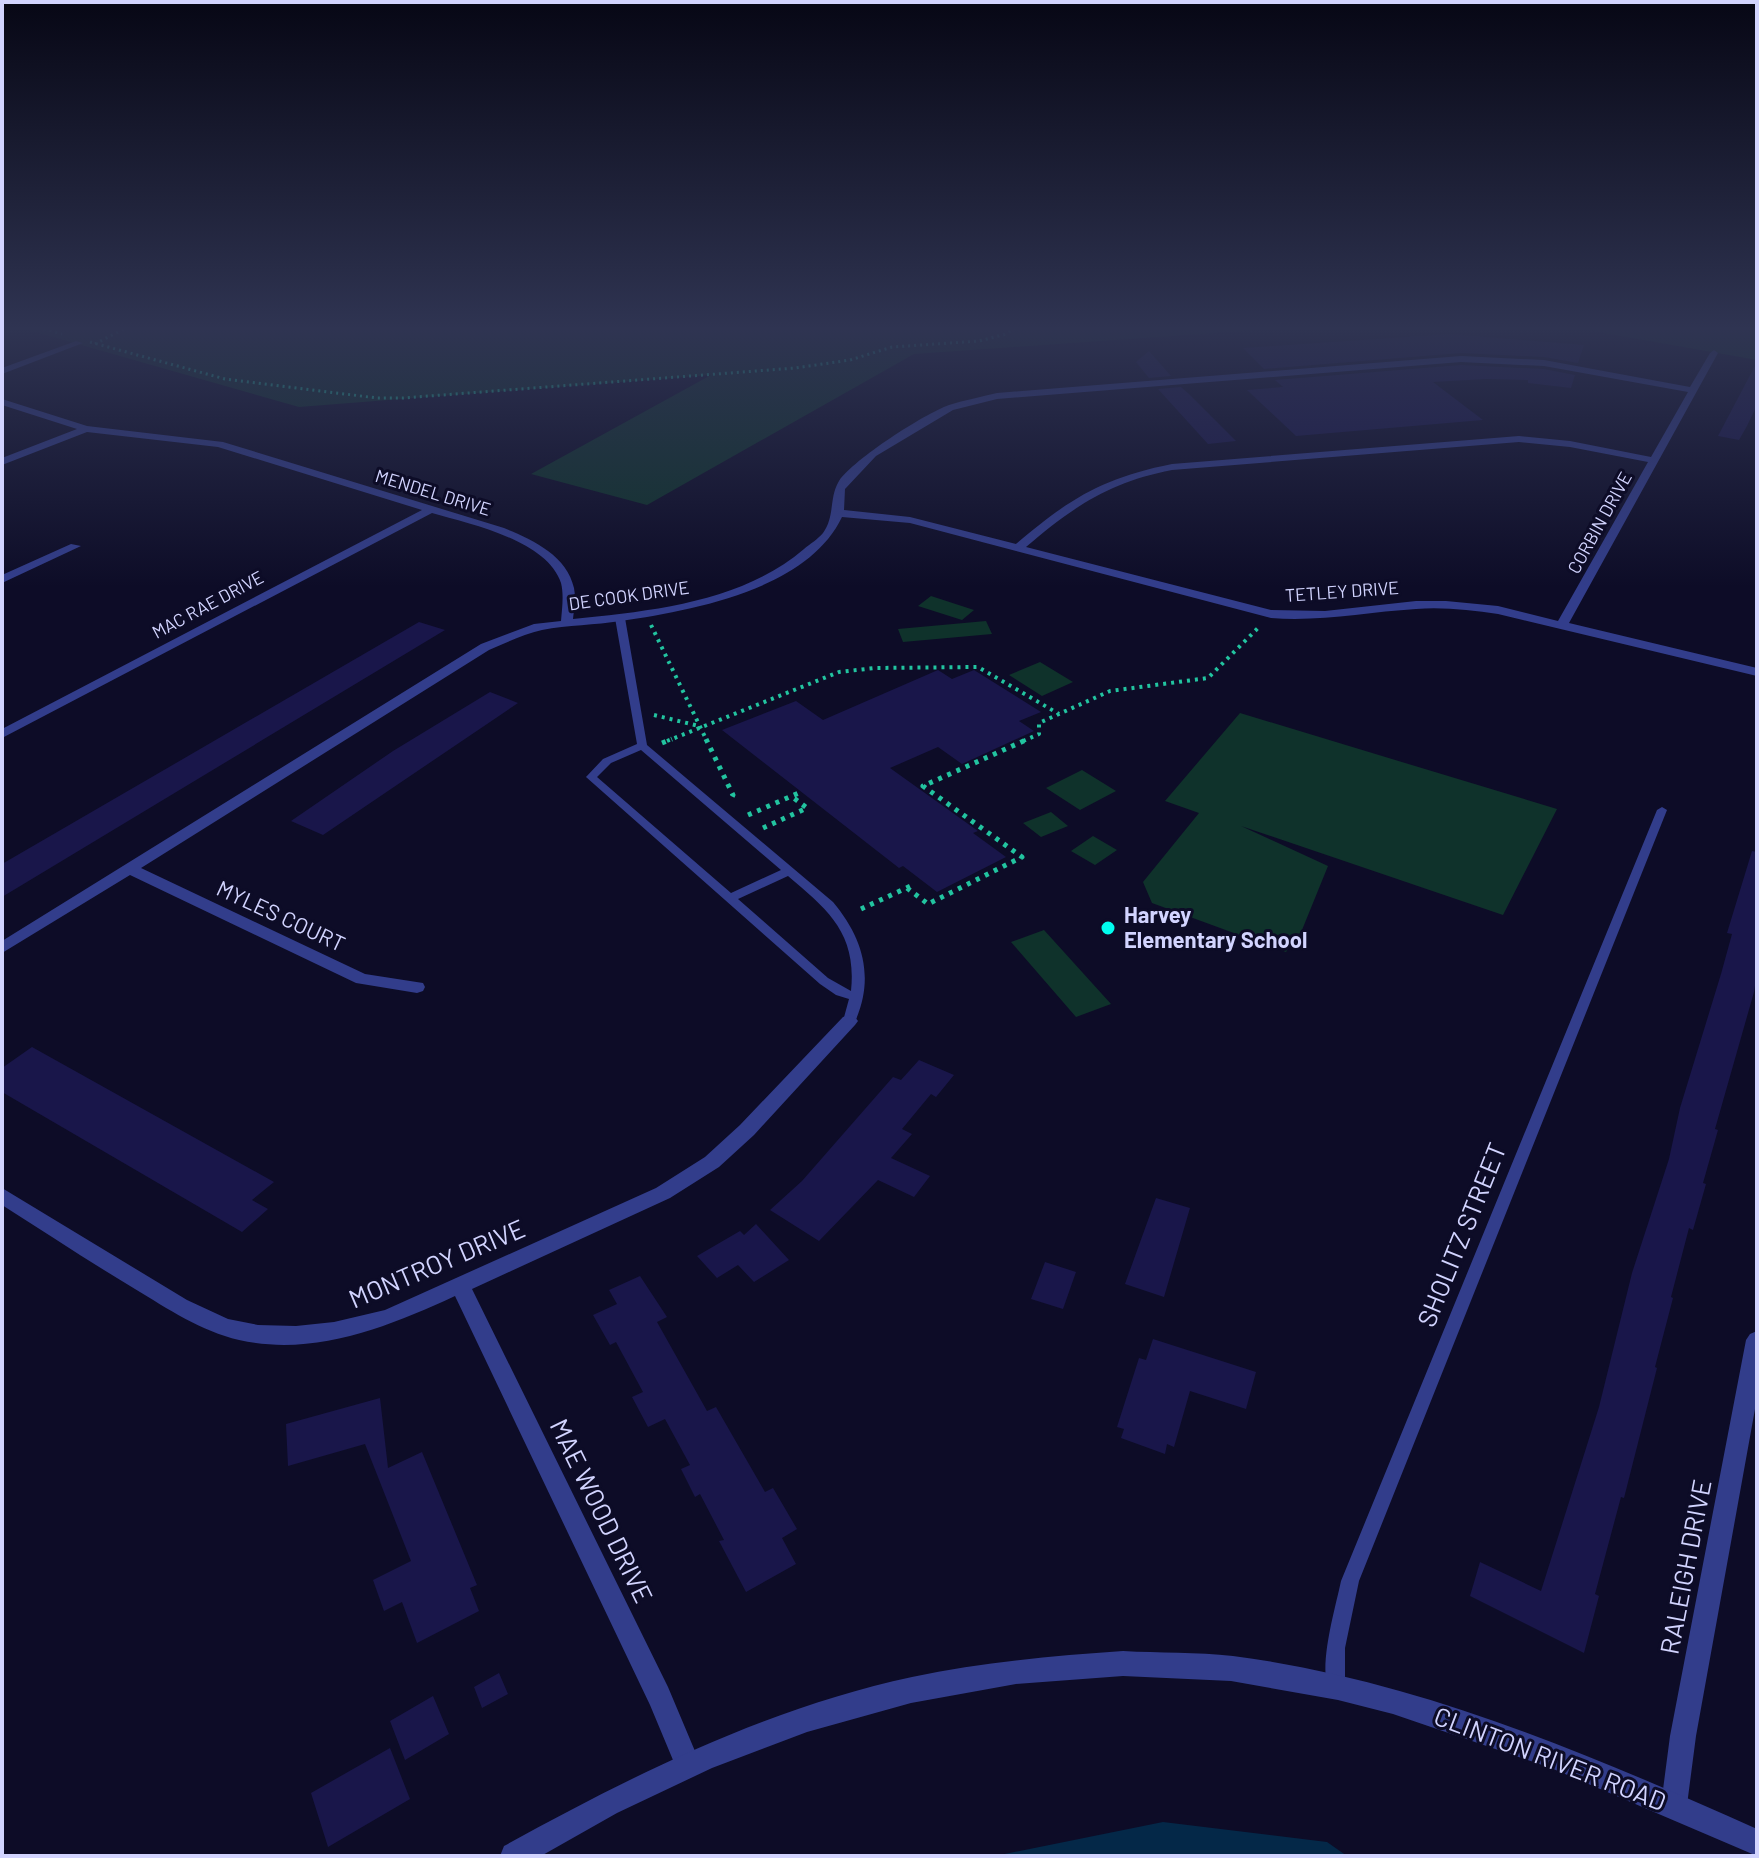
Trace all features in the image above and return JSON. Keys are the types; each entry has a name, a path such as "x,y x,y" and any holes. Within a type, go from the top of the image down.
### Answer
{"street":[{"name":"MENDEL DRIVE","path":"38,414 86,429 219,444 508,533 547,556 563,575 568,587 567,622"},
{"name":"DE COOK DRIVE","path":"2,948 485,647 538,627 620,618 704,603 764,580 821,542 838,513 840,489 872,454 940,414"},
{"name":"CORBIN DRIVE","path":"1562,625 1679,414"},
{"path":"2,462 86,429"},
{"path":"1019,547 1065,508 1098,487 1132,474 1172,467 1519,439 1570,444 1652,460"},
{"name":"MAC RAE DRIVE","path":"2,734 431,509"},
{"name":"TETLEY DRIVE","path":"838,513 910,520 1271,614 1312,615 1440,604 1498,610 1757,672"},
{"path":"2,579 75,546"},
{"name":"MYLES COURT","path":"130,869 362,979 417,987"},
{"name":"MONTROY DRIVE","path":"2,1195 199,1317 240,1331 315,1336 389,1317 663,1193 712,1162 747,1130 849,1021"},
{"name":"MAE WOOD DRIVE","path":"460,1285 659,1696 687,1763"},
{"name":"RALEIGH DRIVE","path":"1674,1805 1683,1736 1756,1352"},
{"name":"CLINTON RIVER ROAD","path":"514,1856 687,1763 767,1731 865,1699 963,1679 1103,1663 1200,1665 1336,1686 1469,1723 1578,1763 1757,1843"}],"lane":[{"path":"620,618 642,746 847,924 859,978 849,1021"},
{"path":"642,746 609,758 597,767 591,777 824,981 840,992 856,997"},
{"name":"SHOLITZ STREET","path":"1336,1686 1336,1648 1350,1581 1662,810"},
{"path":"729,899 789,871"}],"path":[{"path":"907,888 928,904 1022,857 923,786 1039,734 1039,723 1110,691 1208,678 1271,614"},
{"path":"651,624 733,795 730,801"},
{"path":"661,743 839,672 875,668 978,667 1059,714"},
{"path":"654,715 702,726"},
{"path":"748,815 801,792"},
{"path":"763,828 807,808 791,796"},
{"path":"861,909 915,884"}],"green space":[{"path":"641,414 808,414 647,505 531,474"},
{"path":"931,596 974,610 962,620 918,606"},
{"path":"986,621 992,634 903,642 898,629"},
{"path":"1040,662 1073,682 1042,696 1009,675"},
{"path":"1240,713 1557,809 1503,915 1241,826 1328,866 1302,930 1286,952 1152,903 1143,882 1199,813 1165,801"},
{"path":"1082,770 1116,791 1080,810 1046,788"},
{"path":"1051,812 1068,826 1041,837 1023,823"},
{"path":"1093,836 1117,850 1095,865 1071,851"},
{"path":"1044,930 1111,1004 1076,1017 1011,942"}],"water":[{"path":"1163,1822 1327,1842 1347,1856 995,1856"}],"building":[{"path":"1180,414 1209,414 1236,441 1208,444"},
{"path":"1272,414 1475,414 1483,420 1296,436"},
{"path":"1730,414 1753,414 1739,440 1718,436"},
{"path":"419,622 445,630 2,897 2,864"},
{"path":"938,670 952,679 974,670 1041,712 1019,721 1034,731 962,764 938,747 890,768 978,831 973,833 1006,857 937,892 903,866 899,868 722,730 796,701 823,720"},
{"path":"490,692 518,703 323,835 291,821 393,751"},
{"path":"1752,851 1757,852 1757,974 1754,992 1715,1129 1718,1130 1703,1183 1706,1184 1693,1230 1689,1228 1671,1297 1657,1368 1624,1498 1621,1497 1595,1594 1599,1596 1584,1653 1470,1596 1480,1562 1541,1591 1599,1407 1632,1273 1669,1159 1680,1108 1732,934 1727,933"},
{"path":"32,1047 274,1182 252,1200 268,1209 242,1232 2,1092 2,1068"},
{"path":"919,1060 954,1075 936,1097 931,1094 902,1129 912,1134 891,1158 930,1176 914,1197 878,1180 819,1241 770,1210 802,1181 893,1077 901,1080"},
{"path":"1156,1198 1190,1208 1164,1297 1125,1284"},
{"path":"756,1224 789,1260 754,1282 738,1265 717,1278 697,1256 740,1231 744,1235"},
{"path":"1045,1262 1076,1272 1063,1309 1031,1299"},
{"path":"640,1276 667,1317 657,1322 707,1411 716,1407 765,1492 773,1488 797,1529 782,1538 796,1564 746,1592 719,1541 724,1540 700,1494 695,1497 681,1469 690,1465 665,1419 648,1427 632,1397 643,1392 616,1342 610,1345 593,1315 617,1304 609,1290"},
{"path":"1153,1339 1256,1372 1246,1409 1190,1391 1174,1447 1167,1444 1165,1454 1121,1438 1124,1429 1117,1427 1139,1358 1146,1360"},
{"path":"380,1398 388,1468 422,1452 477,1585 470,1588 479,1611 417,1643 402,1602 384,1611 373,1580 411,1561 365,1444 288,1466 286,1424"},
{"path":"499,1673 508,1694 482,1708 474,1687"},
{"path":"433,1696 449,1734 405,1760 390,1721"},
{"path":"390,1748 410,1799 328,1847 311,1793"}],"place":[{"name":"Harvey Elementary School","path":"1108,928"}]}
